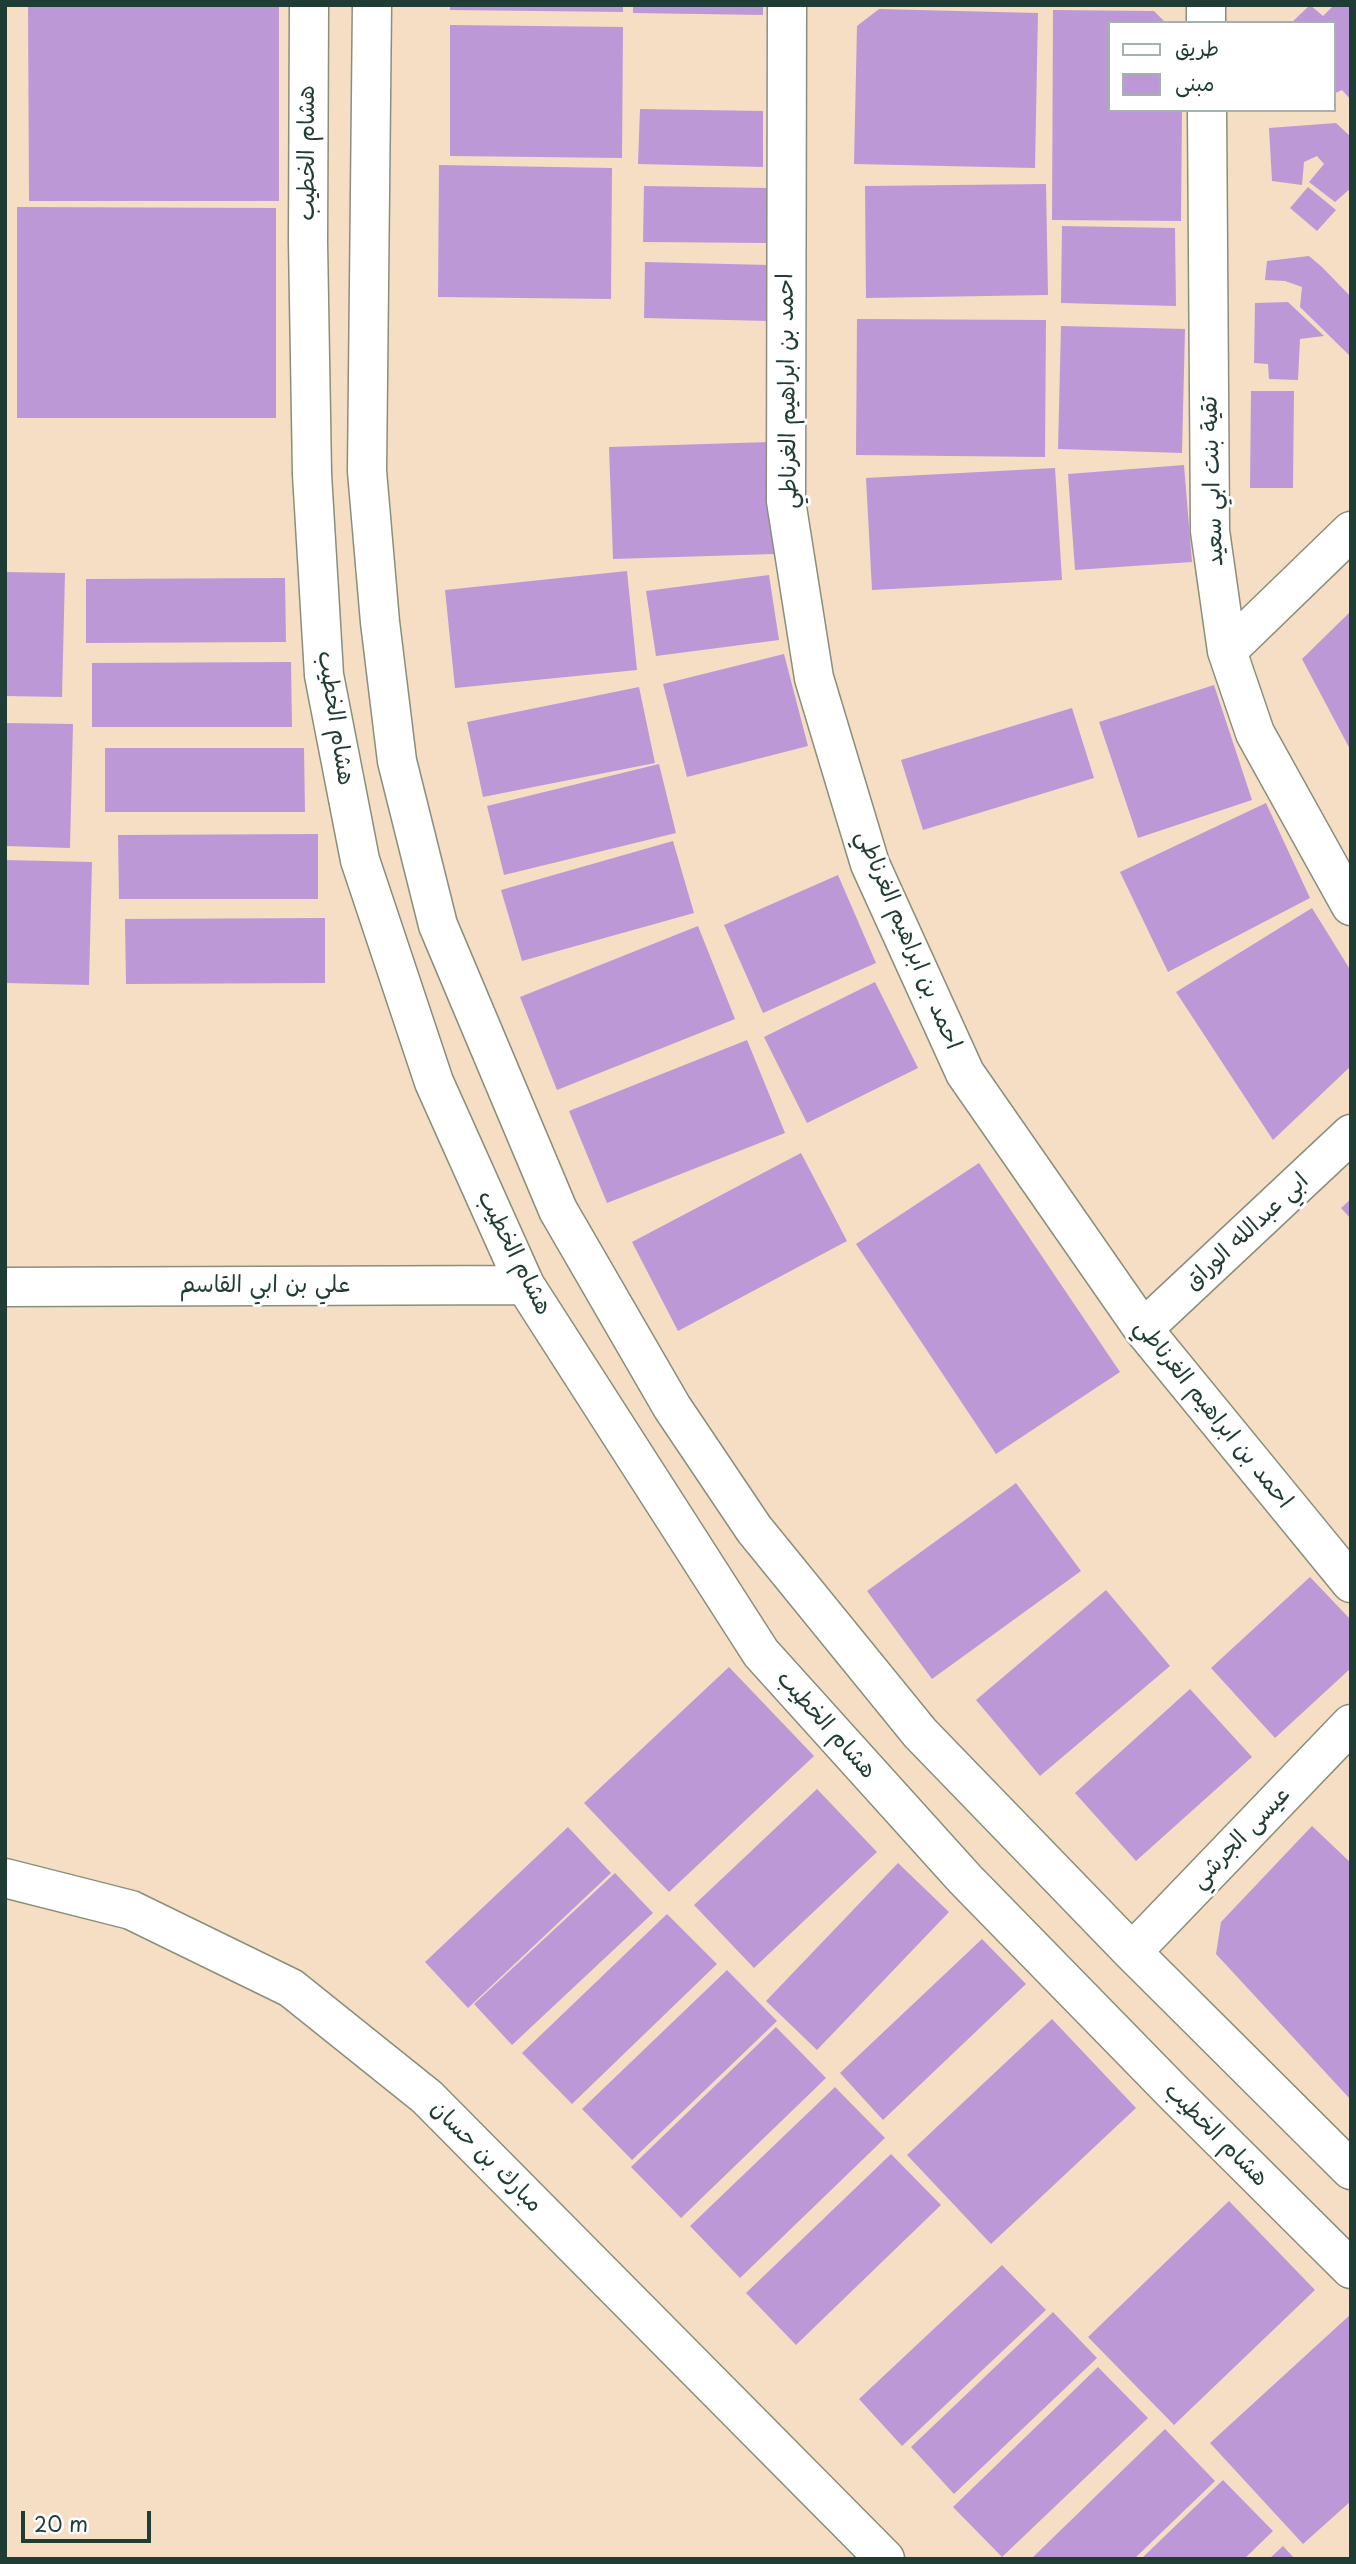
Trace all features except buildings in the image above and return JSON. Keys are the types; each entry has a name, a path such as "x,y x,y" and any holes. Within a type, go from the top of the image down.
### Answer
{"street":[{"name":"هشام الخطيب","path":"309,5 308,242 312,474 324,675 360,860 434,1082 525,1285 761,1653 965,1879 1351,2269"},
{"path":"372,5 367,471 380,622 397,761 438,925 558,1210 672,1407 754,1529 920,1733 1132,1952 1351,2170"},
{"name":"احمد بن ابراهيم الغرناطي","path":"787,5 786,501 814,678 870,864 965,1073 1143,1329 1351,1583"},
{"name":"تقية بنت ابي سعيد","path":"1207,112 1210,531 1227,651 1255,733 1351,906"},
{"path":"1227,651 1351,531"},
{"name":"ابي عبدالله الوراق","path":"1143,1329 1351,1134"},
{"name":"علي بن ابي القاسم","path":"5,1287 525,1285"},
{"name":"عيسى الجرشي","path":"1132,1952 1351,1724"},
{"name":"مبارك بن حسان","path":"5,1878 131,1910 290,1988 427,2097 885,2559"}]}
